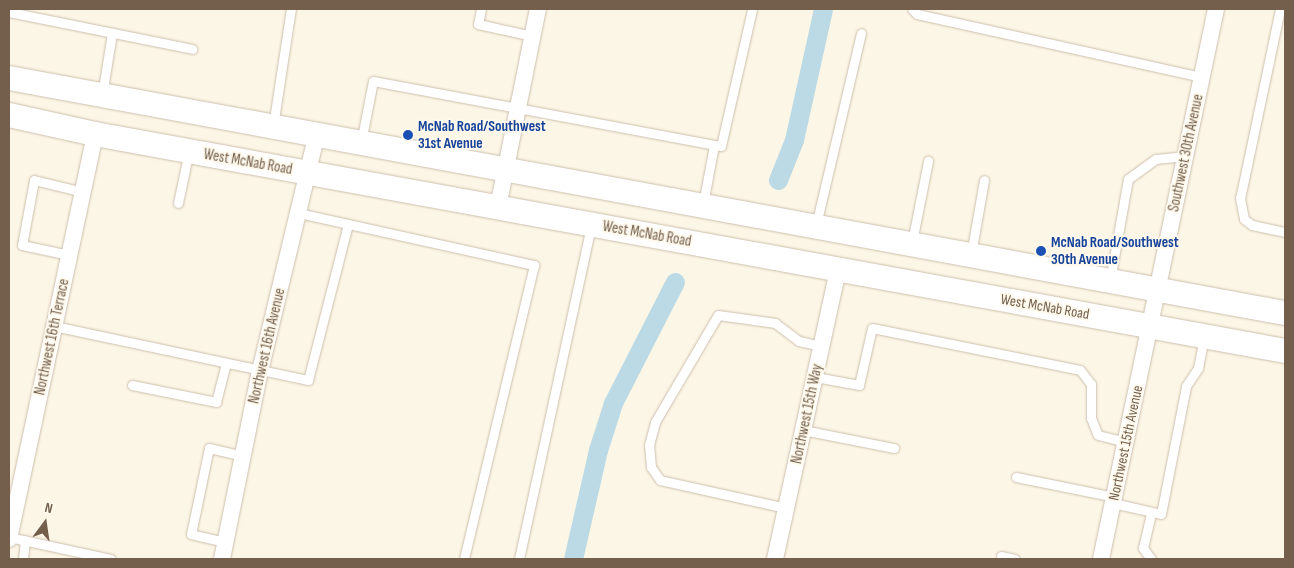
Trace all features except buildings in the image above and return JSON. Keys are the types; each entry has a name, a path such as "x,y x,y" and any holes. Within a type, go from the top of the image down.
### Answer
{"main road":[{"path":"9,78 703,204 1285,313"},
{"name":"West McNab Road","path":"9,115 95,134 1285,351"}],"street":[{"path":"498,207 538,9"},
{"name":"Southwest 30th Avenue","path":"1152,326 1216,9"},
{"name":"Northwest 16th Terrace","path":"14,539 54,326 95,134"},
{"name":"Northwest 16th Avenue","path":"222,559 260,371 317,134"},
{"name":"Northwest 15th Way","path":"775,559 838,269"},
{"name":"Northwest 15th Avenue","path":"1101,559 1152,326"}],"lane":[{"path":"273,126 291,9"},
{"path":"481,9 478,24 532,36"},
{"path":"361,142 373,81 721,146 752,9"},
{"path":"912,9 917,14 1202,77"},
{"path":"1280,9 1240,198 1244,219 1252,225 1285,232"},
{"path":"9,12 192,49"},
{"path":"102,95 112,33"},
{"path":"816,225 862,33"},
{"path":"703,204 714,145"},
{"path":"178,203 190,151"},
{"path":"1110,280 1128,180 1156,159 1186,156"},
{"path":"912,243 928,161"},
{"path":"69,254 22,245 34,180 83,192"},
{"path":"971,254 984,180"},
{"path":"299,213 534,265 464,559"},
{"path":"54,326 308,380 348,224"},
{"path":"519,559 591,224"},
{"path":"786,508 660,480 651,467 649,445 655,422 718,315 775,323 799,341 822,346"},
{"path":"815,377 859,385 872,328 1080,370 1091,384 1091,418 1098,435 1126,442"},
{"path":"1016,477 1114,500 1161,514 1186,386 1198,368 1204,336"},
{"path":"132,384 216,402 226,363"},
{"path":"803,430 894,448"},
{"path":"225,542 192,534 209,448 243,456"},
{"path":"1151,512 1144,548 1151,559"},
{"path":"14,539 23,559"},
{"path":"14,539 111,559"},
{"path":"1001,556 1015,559"}],"waterway":[{"path":"778,180 794,140 823,9"},
{"path":"573,559 598,450 613,403 675,282"}],"place":[{"name":"McNab Road/Southwest 31st Avenue","path":"408,135"},
{"name":"McNab Road/Southwest 30th Avenue","path":"1041,251"}]}
